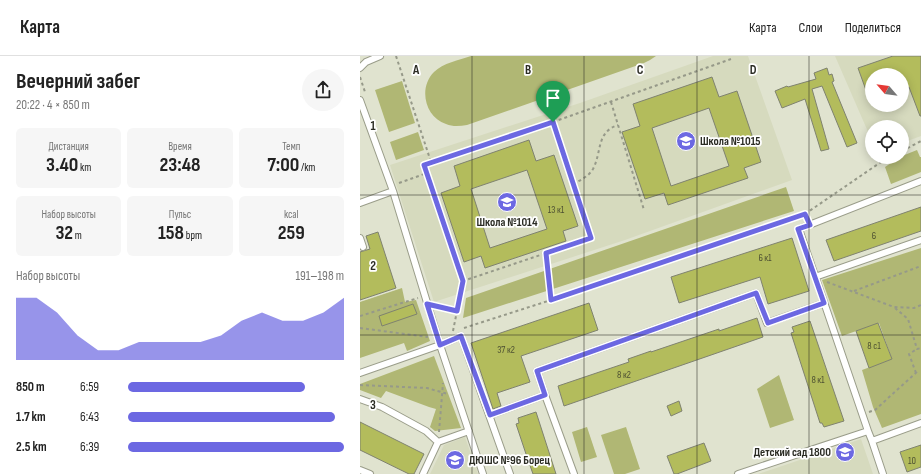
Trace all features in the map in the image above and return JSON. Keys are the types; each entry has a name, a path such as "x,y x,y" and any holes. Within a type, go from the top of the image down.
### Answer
{"lane":[{"path":"360,68 366,62 380,56"},
{"path":"360,100 392,188 437,338 484,474"},
{"path":"883,474 798,229 921,181"},
{"path":"360,203 392,188"},
{"path":"360,238 363,247"},
{"path":"815,277 921,240"},
{"path":"574,474 537,371 756,293 768,323 824,303"},
{"path":"360,373 440,345 461,336 510,474"},
{"path":"490,415 545,395"},
{"path":"360,399 382,407 426,431 438,442"},
{"path":"872,441 921,423"},
{"path":"423,474 438,442 469,431"},
{"path":"738,474 868,431"},
{"path":"360,470 370,474"}],"path":[{"path":"396,56 431,162"},
{"path":"730,59 611,102 424,165 463,281 452,332 805,214 878,164"},
{"path":"611,102 644,210"},
{"path":"463,281 591,238 553,122"},
{"path":"573,184 587,176 593,169 602,137 612,127 618,125"},
{"path":"909,147 921,141"},
{"path":"392,188 427,173"},
{"path":"805,214 810,225"},
{"path":"546,253 551,300"},
{"path":"853,292 921,266"},
{"path":"815,277 894,307 914,308 921,305"},
{"path":"360,316 424,295"},
{"path":"427,304 457,311"},
{"path":"894,307 908,319 917,349"},
{"path":"360,328 437,338"},
{"path":"916,373 909,354 921,348"},
{"path":"862,414 875,410 919,370"},
{"path":"438,442 443,379"},
{"path":"360,385 428,388 457,396"}],"shaded area":[{"path":"713,56 748,56 792,180 625,240 434,302 390,165 580,103"},
{"path":"835,56 921,56 921,136 909,140 909,120 865,120 865,125"},
{"name":"ДЮШС №96 Борец","path":"465,437 478,474 430,474 444,445"},
{"name":"Детский сад 1800","path":"861,439 873,474 758,474 785,465"}],"green space":[{"path":"471,56 656,56 644,63 467,125 449,125 439,120 429,109 425,94 426,86 434,72 442,66"},
{"path":"402,81 415,123 389,132 375,90"},
{"path":"418,132 424,150 396,160 390,142"},
{"path":"917,150 921,157 921,172 891,184 885,167 890,164 909,164 909,153"},
{"path":"786,187 794,211 463,318 466,298"},
{"path":"921,248 921,414 882,428 873,407 862,370 892,359 879,323 842,336 822,280"},
{"path":"402,288 405,302 416,300 430,341 407,351 404,343 360,358 360,302"},
{"path":"434,356 461,428 435,431 430,427 436,409 386,391 381,398 360,390 360,384"},
{"path":"779,375 794,420 770,428 757,389"},
{"path":"587,427 597,457 581,462 572,432"},
{"path":"626,427 640,469 625,474 614,474 601,435"}],"building":[{"path":"893,56 921,56 921,116 909,87 909,68 865,68 865,87 858,68"},
{"path":"827,68 829,75 832,74 834,81 832,82 857,143 847,147 822,86 812,89 829,149 821,151 805,99 782,108 775,91 787,86 788,87 816,79 814,73"},
{"path":"712,77 719,97 737,91 761,162 744,168 748,178 668,205 664,193 645,199 622,132 640,126 633,104","holes":["709,108 729,166 671,186 652,128"]},
{"path":"529,140 536,161 554,155 578,226 563,231 566,241 485,268 481,256 464,262 441,193 460,186 454,166","holes":["527,170 547,229 490,248 471,189"]},
{"path":"921,207 921,231 834,261 826,240"},
{"path":"378,232 396,288 360,300 360,252 370,249 366,236"},
{"path":"792,238 809,291 768,304 760,277 679,303 671,277"},
{"path":"589,303 598,330 521,356 530,382 497,393 501,406 493,409 471,343"},
{"path":"413,304 417,314 382,326 379,316"},
{"path":"757,318 763,337 564,406 558,386 629,362 628,359 651,351"},
{"path":"810,321 844,421 824,427 822,423 820,423 791,333 794,332 792,327"},
{"path":"878,323 892,359 869,368 856,331"},
{"path":"679,401 682,411 671,416 667,406"},
{"path":"536,412 556,474 533,474 516,424 519,423 518,418"},
{"path":"360,422 424,454 414,474 409,474 360,450"},
{"path":"704,443 711,461 674,474 667,456"},
{"path":"921,445 921,467 907,472 900,452"}],"place":[{"name":"Школа №1015","path":"686,141"},
{"name":"Школа №1014","path":"507,202"},
{"name":"Детский сад 1800","path":"845,452"},
{"name":"ДЮШС №96 Борец","path":"455,460"}],"route":[{"path":"553,122 591,238 546,253 551,300 805,214 810,225 798,229 824,303 768,323 756,293 537,371 545,395 490,415 461,336 440,345 427,304 457,311 463,281 424,165 553,122"}]}
